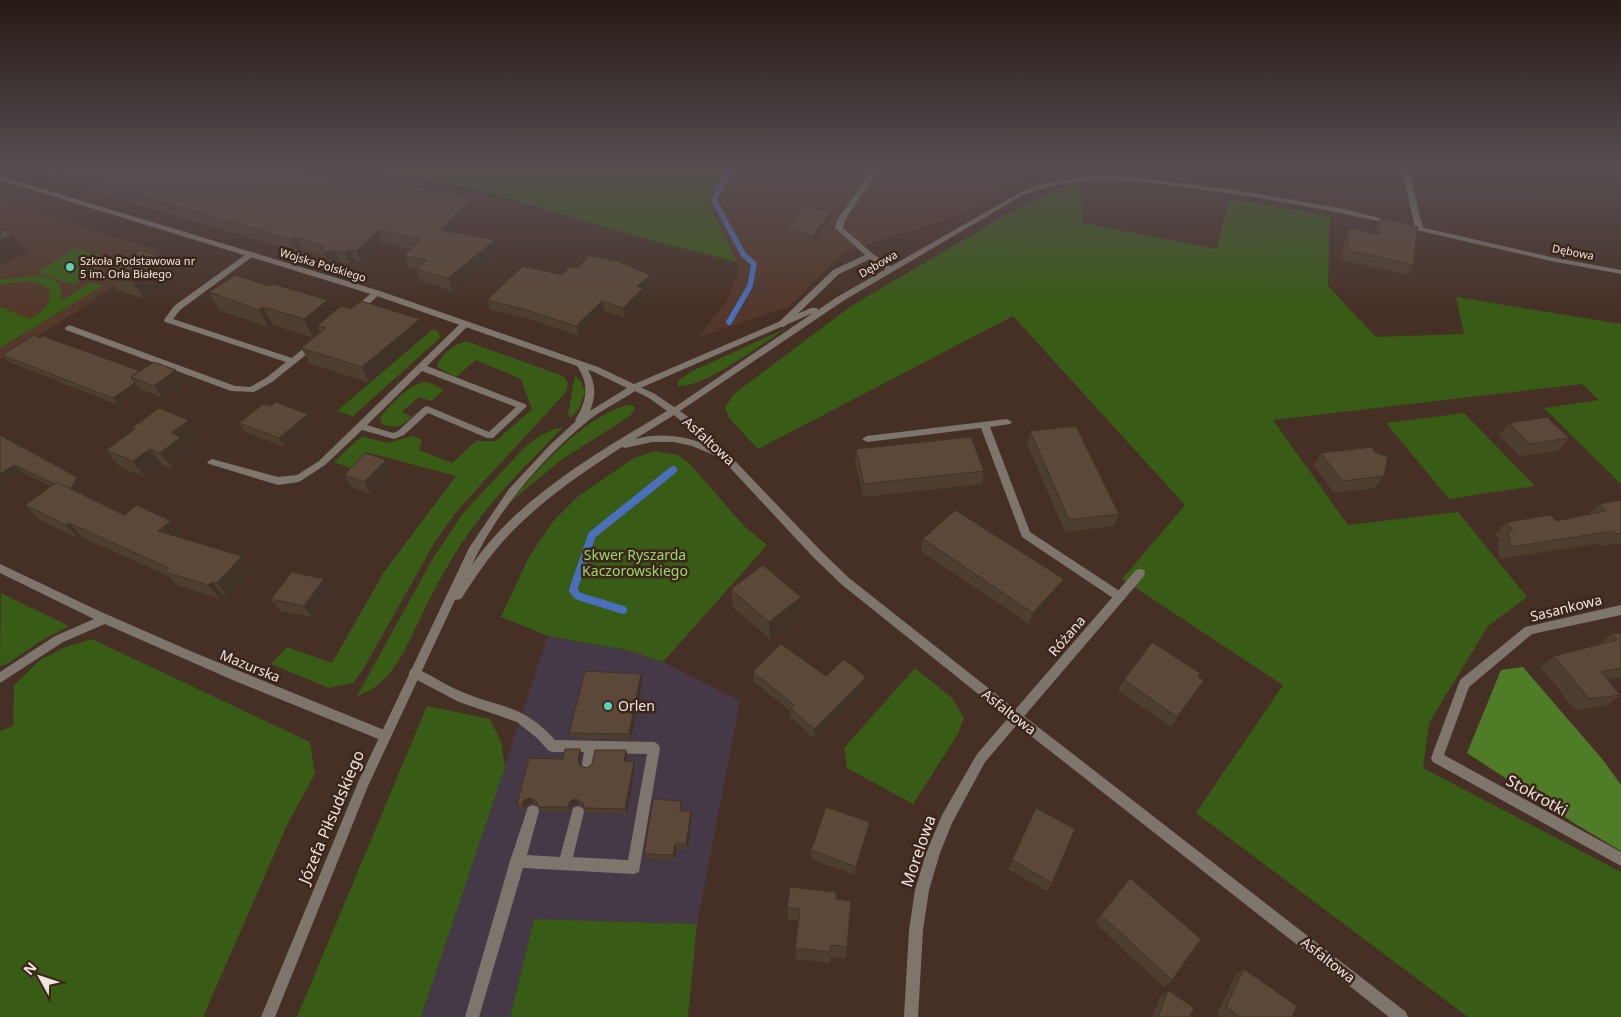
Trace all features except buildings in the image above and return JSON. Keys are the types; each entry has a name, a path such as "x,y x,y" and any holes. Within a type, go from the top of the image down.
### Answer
{"street":[{"name":"Wojska Polskiego","path":"128,216 377,293 580,364 635,387"},
{"path":"842,216 840,220 840,228 870,256 891,269"},
{"name":"Dębowa","path":"674,411 840,299 982,216"},
{"name":"Dębowa","path":"1368,216 1551,259 1621,272"},
{"path":"1416,216 1419,228"},
{"path":"252,254 177,308 168,320 293,362"},
{"path":"781,325 836,272 870,256"},
{"path":"349,316 377,293"},
{"name":"Dębowa","path":"635,387 840,299"},
{"path":"212,462 278,481 300,478 322,463 465,324"},
{"path":"69,328 234,390 251,390 269,380 321,339"},
{"name":"Józefa Piłsudskiego","path":"435,634 461,574 495,516 536,464 574,427 584,414 592,395 589,377 580,364"},
{"path":"359,426 394,436 401,433 427,410 490,436 522,406 422,366"},
{"name":"Asfaltowa","path":"635,387 674,411 698,429 732,462 835,572 1016,717 1401,1017"},
{"name":"Józefa Piłsudskiego","path":"574,427 635,387"},
{"name":"Józefa Piłsudskiego","path":"268,1017 385,736 435,634 468,577 500,538 545,494 605,453 674,411"},
{"path":"867,439 1007,422"},
{"path":"984,425 1026,534 1120,597"},
{"name":"Józefa Piłsudskiego","path":"605,453 640,440 668,437 703,446 732,462"},
{"name":"Mazurska","path":"0,568 215,668 385,736"},
{"name":"Różana","path":"1016,717 1140,574"},
{"name":"Sasankowa","path":"1437,758 1464,684 1530,630 1621,610"},
{"path":"0,678 58,638 105,618"},
{"path":"415,673 463,698 517,714 539,729 552,746 654,748 634,867 517,861"},
{"name":"Morelowa","path":"911,1017 918,912 922,890 933,853 947,819 981,758 1016,717"},
{"path":"588,765 591,747"},
{"name":"Stokrotki","path":"1437,758 1621,859"},
{"path":"472,1017 533,811"},
{"path":"565,864 578,812"}],"shaded area":[{"name":"Szkoła Podstawowa nr 5 im. Orła Białego","path":"0,216 50,216 161,251 81,309 0,359"},
{"path":"715,216 957,216 846,251 788,307 699,337 726,301 739,272 737,262"},
{"path":"548,636 627,650 663,662 740,701 697,924 534,919 510,1017 421,1017"}],"green space":[{"path":"571,216 715,216 737,262 654,241"},
{"path":"1004,216 1082,216 1082,223 1217,249 1225,216 1330,216 1328,286 1376,337 1464,334 1456,297 1621,324 1621,484 1544,408 1599,400 1582,384 1273,420 1348,525 1458,512 1527,597 1488,626 1429,723 1423,768 1621,872 1621,1017 1468,1017 1196,813 1283,685 1122,579 1185,505 1013,316 758,449 729,418 725,407 735,393 851,306"},
{"path":"77,248 114,260 73,285 36,272"},
{"path":"30,276 49,278 58,283 62,293 61,301 92,282 102,286 0,348 0,307 31,319 43,310 48,303 48,289 37,283 25,282 0,285 0,280"},
{"path":"787,328 717,373 689,385 678,386 679,380 692,371"},
{"path":"433,329 438,331 440,338 353,416 337,411"},
{"path":"466,341 563,376 568,383 566,392 456,512 435,542 365,666 353,683 329,688 271,664 287,647 332,663 384,572 456,476 366,452 351,468 334,462 357,440 364,437 387,443 412,436 422,440 419,450 452,463 476,441 496,441 532,409 521,379 476,360 456,377 437,367 448,351"},
{"path":"575,376 581,381 585,392 579,409 571,418 568,414"},
{"path":"428,382 444,390 431,401 419,397 402,412 412,417 401,425 395,427 382,424 380,417 408,389"},
{"path":"626,405 632,405 635,408 630,416 561,460 508,504 547,460 576,434 592,422"},
{"path":"1464,413 1535,486 1449,499 1386,423"},
{"path":"562,428 505,488 473,527 444,572 396,665 380,684 357,696 432,560 463,513 525,447 540,436 554,429"},
{"name":"Skwer Ryszarda Kaczorowskiego","path":"656,451 678,455 689,463 744,526 767,545 663,662 627,650 548,636 501,617 529,557 554,520 577,497 634,458"},
{"path":"1,593 69,626 39,642 7,664 0,666"},
{"path":"92,639 310,742 315,774 288,823 203,1017 0,1017 0,731 13,726 14,685 40,660 65,647"},
{"path":"1523,667 1603,760 1621,785 1621,851 1577,825 1467,753 1501,670"},
{"path":"915,668 952,698 964,718 958,734 913,804 847,768 844,748"},
{"path":"427,706 490,719 501,742 505,767 421,1017 297,1017"},
{"path":"534,919 697,924 688,1017 510,1017"}],"waterway":[{"path":"723,216 743,254 754,264 750,286 729,322"},
{"path":"623,610 578,596 573,590 592,535 673,470"}],"place":[{"name":"Szkoła Podstawowa nr 5 im. Orła Białego","path":"70,267"},
{"name":"Orlen","path":"608,706"}]}
